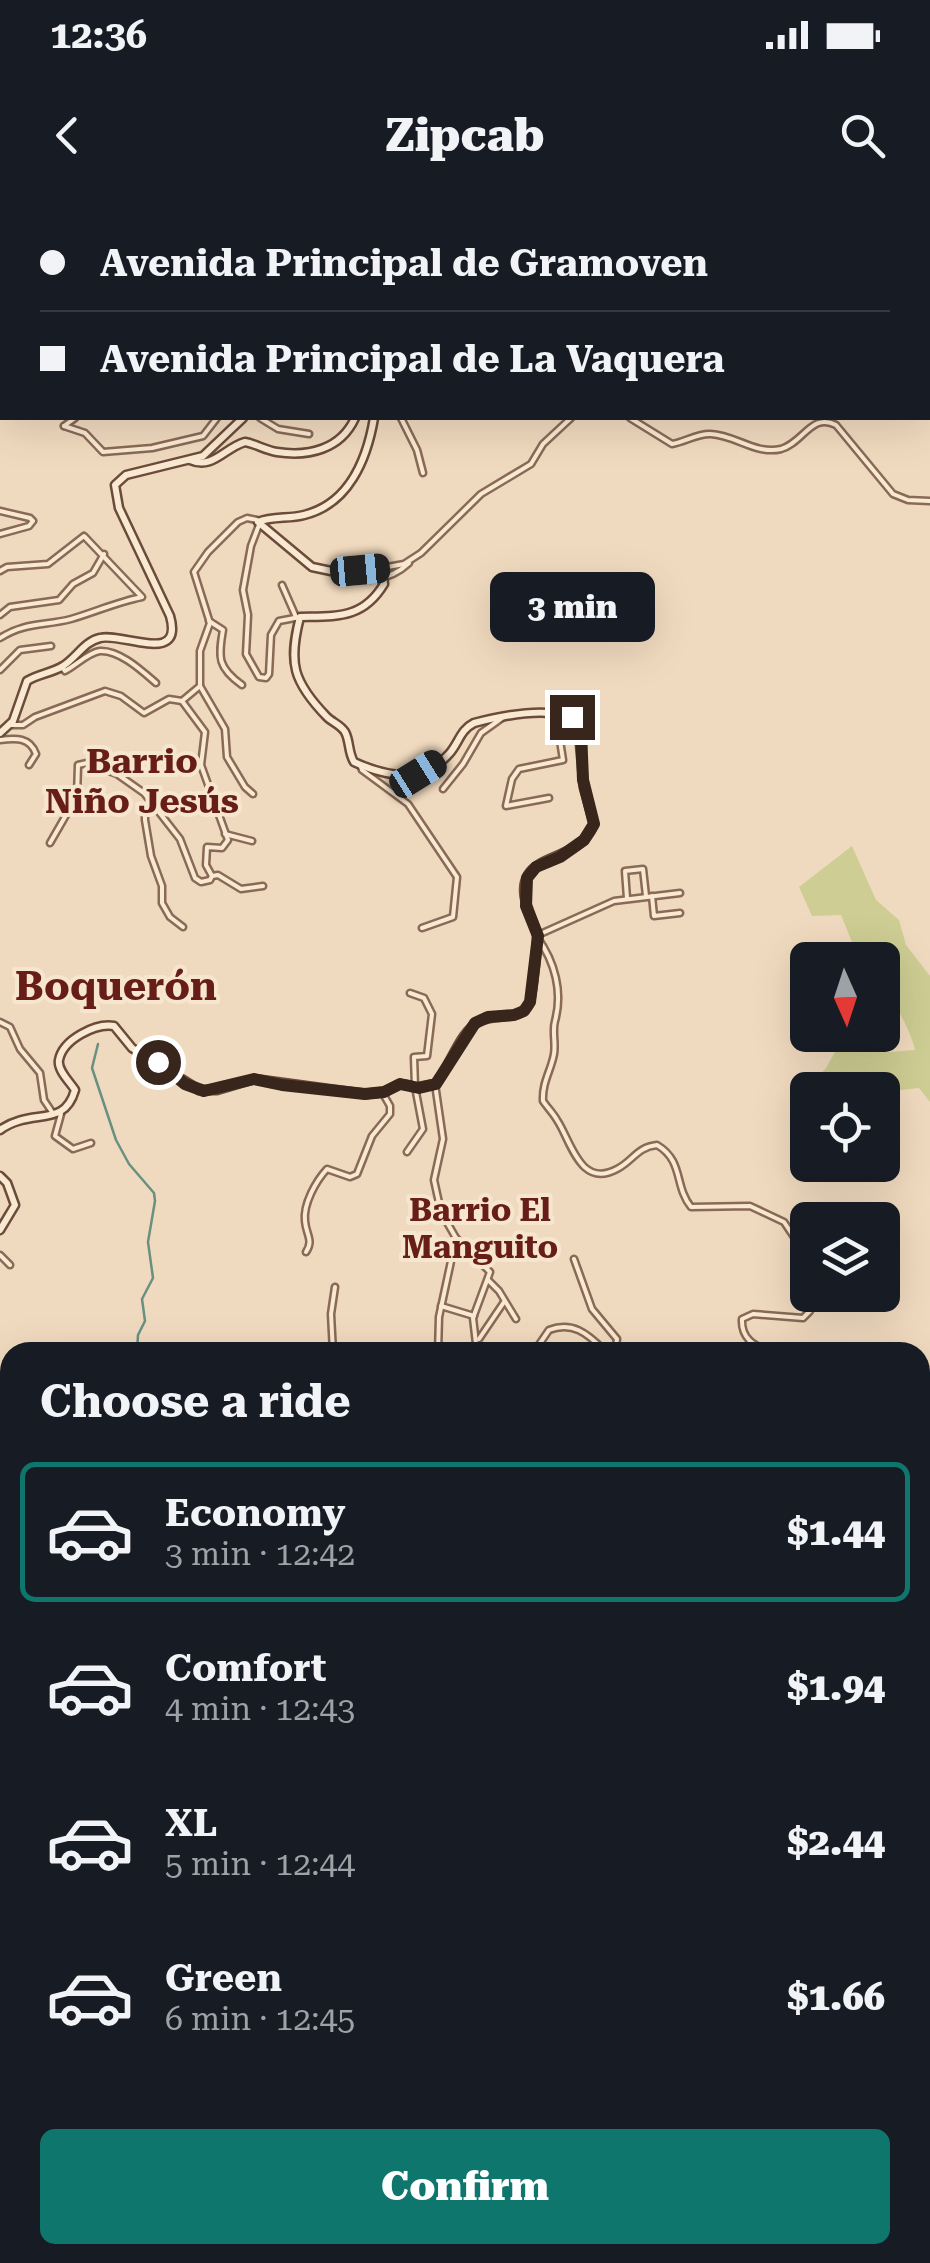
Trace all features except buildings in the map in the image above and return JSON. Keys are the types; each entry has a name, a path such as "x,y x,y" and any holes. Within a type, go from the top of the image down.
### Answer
{"street":[{"path":"72,420 64,426 79,428 103,452 152,448 203,436 215,420"},
{"path":"0,736 18,710 27,681 62,667 92,642 101,637 152,645 162,644 170,637 170,616 119,508 114,489 119,478 126,475 190,460 210,451 241,420"},
{"path":"263,420 278,429 309,434"},
{"path":"190,460 198,464 212,462 244,442 278,452 324,449 341,439 354,420"},
{"path":"259,523 306,515 341,496 364,458 374,420"},
{"path":"402,420 423,473"},
{"path":"253,794 244,787 227,757 225,729 200,686 200,652 209,621 194,580 196,568 238,522 247,518 259,523 307,564 347,578 395,576 481,494 531,464 568,420"},
{"path":"633,420 672,444 710,434 767,450 787,447 817,422 827,420 836,425 893,494 930,502"},
{"path":"0,512 33,521 29,526 0,534"},
{"path":"259,523 243,590 248,615 246,654 249,665 262,679 269,674 272,632 282,618 343,615 360,610 382,588 382,568"},
{"path":"0,571 53,562 82,536 104,554 142,597 98,607 63,621 22,626 0,638"},
{"path":"0,614 10,607 59,600 74,584 93,573 104,554"},
{"path":"331,571 382,568 413,560"},
{"path":"282,585 298,617 292,652 297,674 323,713 344,731 351,759 360,764 402,777 418,774 449,755 466,727 502,718 556,715 572,717 580,726 583,780 594,824 584,840 529,874 526,906 552,962 560,1001 554,1024 554,1058 545,1074 543,1100 559,1122 577,1160 589,1170 617,1170 642,1149 662,1147 676,1161 684,1198 691,1208 750,1206 784,1222 790,1231"},
{"path":"209,621 223,630 220,652 224,672 242,685"},
{"path":"0,670 20,650 52,646"},
{"path":"62,667 65,671 103,651 137,666 156,682"},
{"path":"182,701 200,686"},
{"path":"10,725 24,724 101,692 121,696 144,713 173,698 182,701 205,732 201,765 228,840 226,846 208,848 206,866 212,876"},
{"path":"549,798 506,806 512,778 519,769 563,760 556,715"},
{"path":"443,789 481,733 502,718"},
{"path":"0,736 30,743 36,754 30,765"},
{"path":"50,843 76,796 79,764 90,764 121,776 152,803 180,839 195,878 205,882 218,874 241,889 263,886"},
{"path":"360,764 362,770 408,804 457,876 454,916 422,928"},
{"path":"152,803 145,812 145,820 151,856 162,886 162,903 170,917 183,927"},
{"path":"225,834 252,841"},
{"path":"627,898 624,871 643,870 654,916 680,913"},
{"path":"537,936 579,919 598,906 627,898 680,892"},
{"path":"478,1340 474,1316 488,1280 488,1268 445,1223 435,1174 443,1139 436,1084 475,1023 488,1017 514,1015 528,1006 537,936"},
{"path":"407,1152 424,1125 415,1087 414,1057 427,1056 432,1014 424,998 410,993"},
{"path":"0,1025 8,1024 20,1049 40,1072 44,1100 58,1115"},
{"path":"91,1143 73,1148 55,1136 58,1115 75,1093 60,1068 60,1058 76,1039 103,1024 114,1026 132,1048 199,1090 216,1090 254,1079 342,1092 382,1092 400,1084 436,1084"},
{"path":"306,1252 311,1240 304,1215 314,1189 328,1169 350,1177 357,1174 372,1136 390,1114 382,1092"},
{"path":"0,1130 29,1116 58,1115"},
{"path":"0,1176 15,1205 0,1230"},
{"path":"439,1342 441,1306 456,1238"},
{"path":"0,1254 10,1265"},
{"path":"574,1259 594,1313 617,1342"},
{"path":"488,1280 516,1319"},
{"path":"332,1342 335,1287"},
{"path":"478,1340 504,1302"},
{"path":"441,1306 474,1316"},
{"path":"752,1342 742,1327 742,1319 752,1314 803,1318 809,1312"},
{"path":"541,1342 549,1330 567,1326 585,1332 596,1342"}],"shaded area":[{"path":"852,846 876,900 899,920 906,945 930,976 930,1102 919,1088 900,1090 900,1072 822,1072 835,1052 915,1050 900,1014 900,942 852,942 841,915 812,916 799,887"}],"waterway":[{"path":"98,1044 92,1068 116,1140 129,1164 154,1193 148,1242 153,1278 142,1299 145,1321 138,1342"}],"district":[{"name":"Barrio Niño Jesús","path":"142,781"},
{"name":"Boquerón","path":"116,986"},
{"name":"Barrio El Manguito","path":"480,1228"}],"route":[{"path":"158,1062 185,1084 204,1091 254,1079 365,1094 384,1092 400,1084 431,1086 438,1082 475,1023 524,1011 531,999 538,936 526,906 527,878 536,867 560,857 584,840 594,824 585,796 581,731 572,717"}]}
